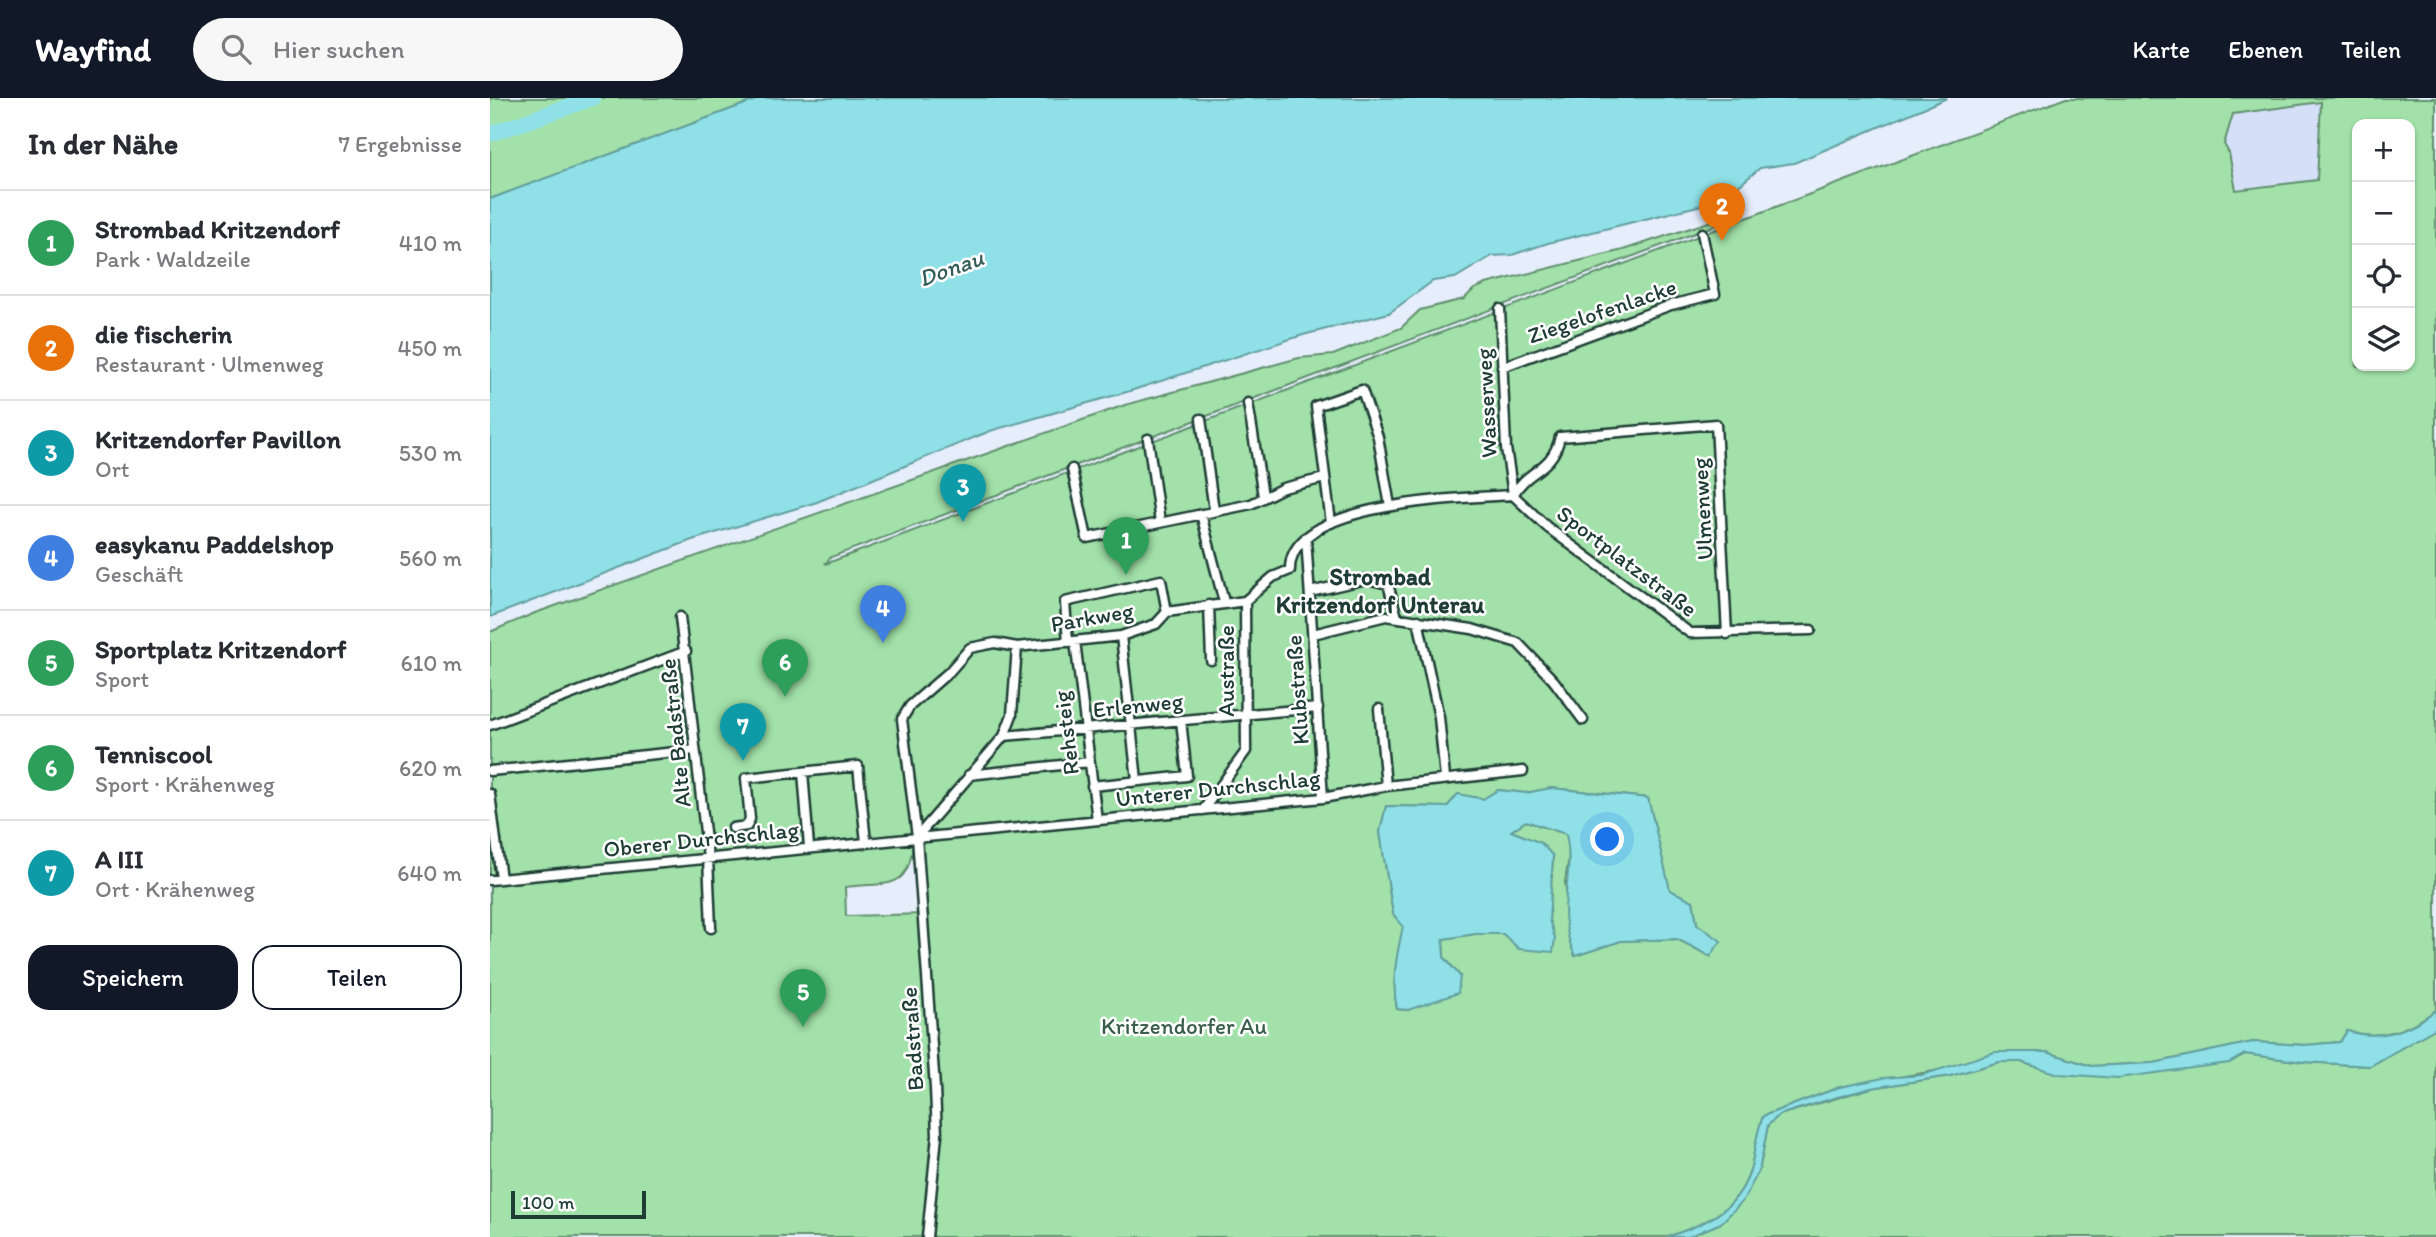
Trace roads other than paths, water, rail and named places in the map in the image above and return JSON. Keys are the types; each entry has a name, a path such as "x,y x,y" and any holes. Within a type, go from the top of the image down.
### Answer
{"street":[{"name":"Ziegelofenlacke","path":"1502,367 1671,305 1715,294 1702,233"},
{"name":"Wasserweg","path":"1500,309 1506,448 1513,495"},
{"path":"1331,523 1316,406 1362,390 1378,437 1390,506"},
{"path":"1248,403 1263,496"},
{"path":"1201,419 1214,510"},
{"name":"Ulmenweg","path":"1513,495 1522,478 1544,469 1556,452 1560,437 1716,424 1727,634"},
{"path":"1148,439 1160,522"},
{"path":"1072,469 1087,538 1251,504 1263,496 1325,478"},
{"path":"1306,537 1315,528 1419,500 1513,495"},
{"name":"Sportplatzstraße","path":"1513,495 1547,527 1690,633 1811,630"},
{"path":"1201,513 1224,602"},
{"name":"Klubstraße","path":"1306,537 1324,798"},
{"name":"Austraße","path":"1203,810 1246,751 1245,601 1273,577 1290,570 1290,555 1306,537"},
{"path":"1310,593 1367,579 1388,584 1397,617"},
{"name":"Rehsteig","path":"1097,820 1065,602 1161,580 1167,612"},
{"name":"Parkweg","path":"916,837 902,719 910,706 949,673 970,648 995,643 1017,647 1121,636 1156,624 1167,612 1245,601"},
{"path":"1209,605 1210,660"},
{"path":"1313,634 1386,616 1472,629 1518,643 1554,681 1583,720"},
{"name":"Alte Badstraße","path":"680,617 708,858 711,929"},
{"path":"1418,620 1439,717 1445,778"},
{"path":"1121,636 1133,724 1137,780"},
{"path":"916,837 1004,736 1012,715 1017,647"},
{"path":"490,725 686,651"},
{"name":"Erlenweg","path":"1004,736 1318,708"},
{"path":"1379,709 1386,786"},
{"path":"1092,786 1187,776 1181,720"},
{"path":"490,771 695,750"},
{"path":"969,775 1088,762"},
{"path":"733,828 747,826 750,819 746,778 858,766 866,842"},
{"name":"Unterer Durchschlag","path":"916,837 1324,798 1386,786 1523,771"},
{"path":"803,772 809,847"},
{"path":"490,793 501,879"},
{"name":"Oberer Durchschlag","path":"490,880 916,837"},
{"name":"Badstraße","path":"916,837 937,1135 927,1237"}],"water":[{"name":"Donau","path":"761,98 1947,98 1794,163 1760,168 1722,200 1548,243 1512,255 1492,256 1455,278 1433,281 1389,313 1303,335 1130,391 990,431 817,502 692,540 490,617 490,199"},
{"path":"1551,788 1648,798 1670,890 1693,901 1697,924 1721,941 1710,956 1677,939 1621,941 1575,956 1566,923 1569,864 1566,834 1526,821 1511,831 1541,843 1553,856 1549,920 1555,938 1553,952 1519,949 1503,934 1475,934 1443,939 1444,957 1460,976 1458,993 1408,1010 1397,1009 1395,977 1403,926 1393,914 1380,832 1386,806 1447,807 1458,794 1483,799 1498,790 1526,793"},
{"path":"2436,1010 2436,1028 2370,1066 2304,1062 2245,1054 2229,1063 2118,1078 2059,1074 2021,1062 1999,1062 1950,1076 1871,1088 1834,1098 1779,1115 1768,1125 1759,1171 1742,1202 1721,1223 1688,1237 1667,1237 1708,1220 1731,1203 1740,1192 1752,1163 1763,1116 1840,1087 1883,1078 1922,1075 1995,1052 2047,1052 2091,1066 2154,1063 2253,1042 2305,1045 2340,1042 2347,1031 2372,1035 2405,1029"}],"waterway":[{"path":"490,134 593,98"}],"place":[{"name":"die fischerin","path":"1722,241"},
{"name":"Kritzendorfer Pavillon","path":"963,522"},
{"name":"Strombad Kritzendorf","path":"1126,575"},
{"name":"easykanu Paddelshop","path":"883,643"},
{"name":"Tenniscool","path":"785,697"},
{"name":"A III","path":"743,761"},
{"name":"Sportplatz Kritzendorf","path":"803,1027"}],"district":[{"name":"Strombad Kritzendorf Unterau","path":"1380,591"}],"park label":[{"name":"Kritzendorfer Au","path":"1184,1026"}]}
